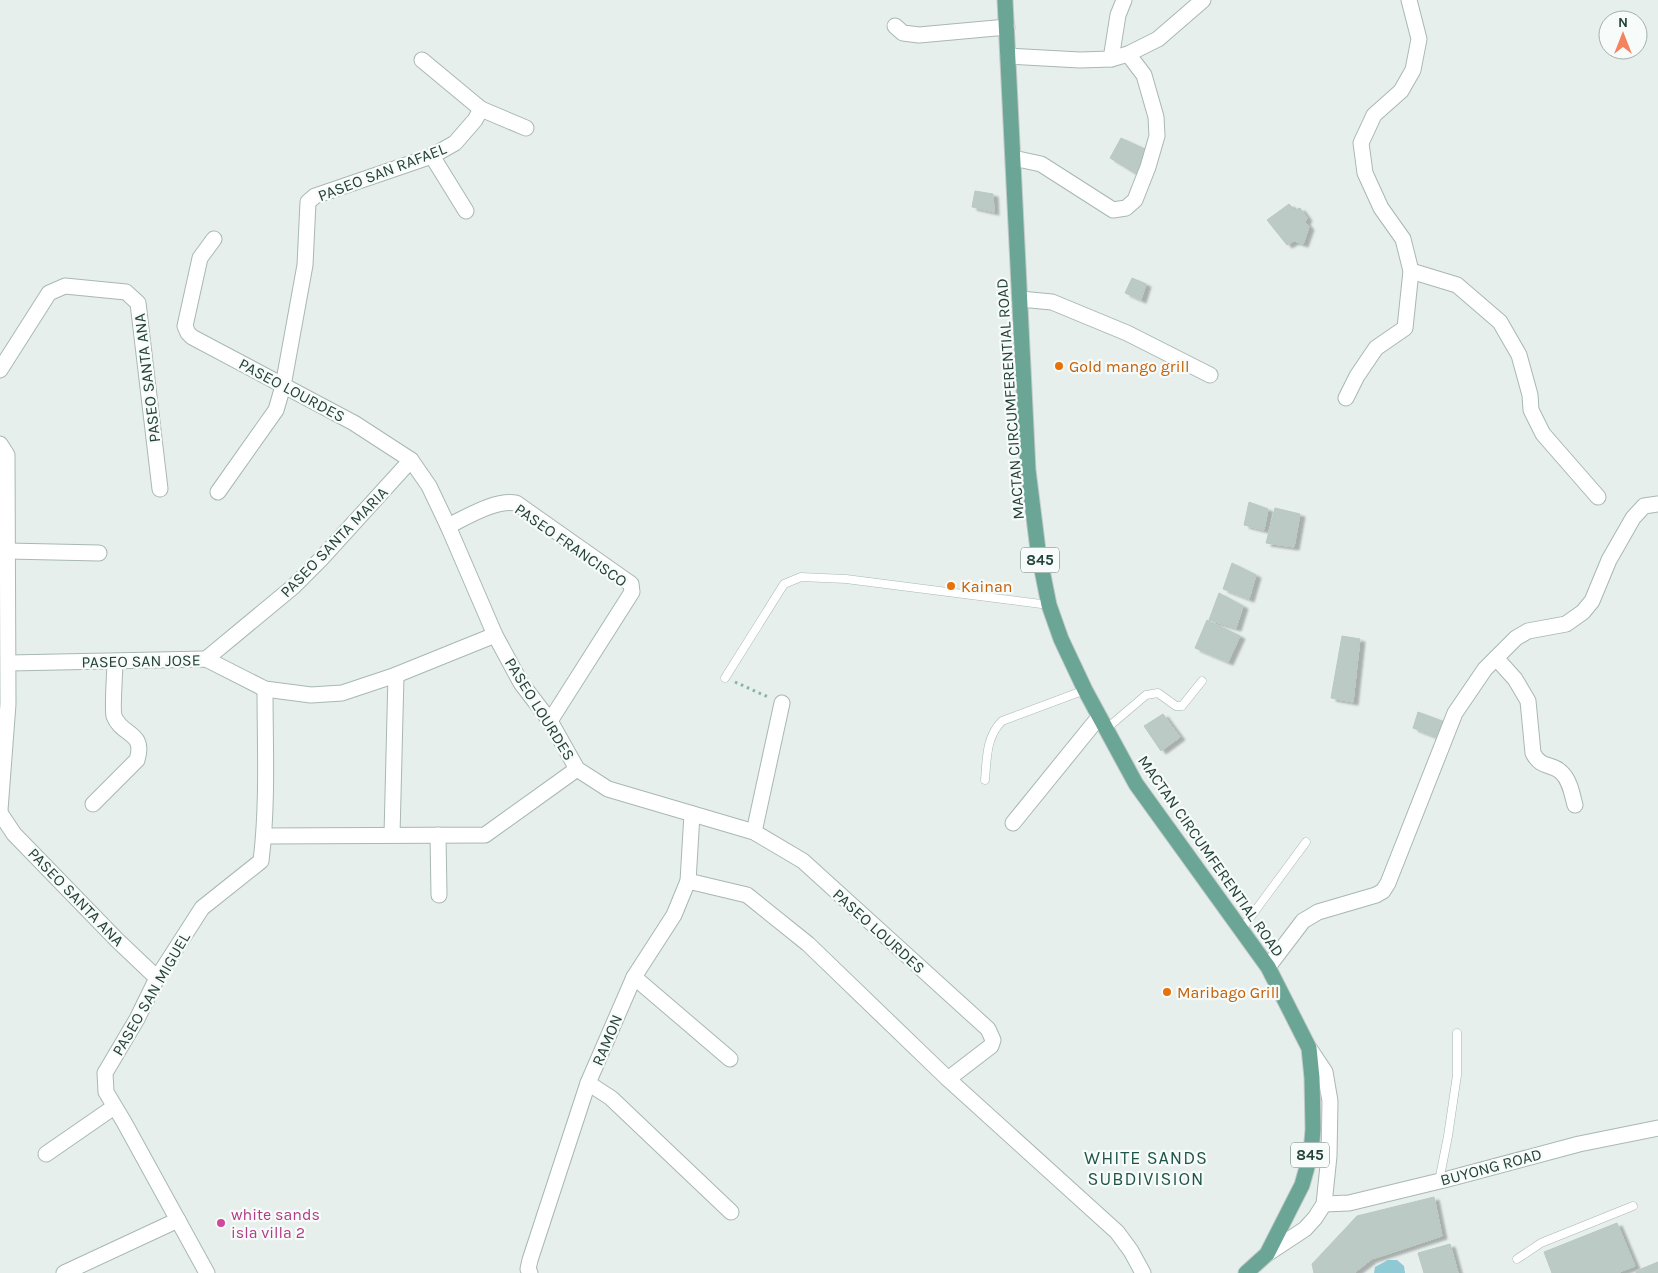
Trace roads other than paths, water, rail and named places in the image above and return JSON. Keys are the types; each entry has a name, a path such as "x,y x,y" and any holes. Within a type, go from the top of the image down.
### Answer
{"main road":[{"name":"MACTAN CIRCUMFERENTIAL ROAD","path":"1005,0 1028,470 1038,550 1049,605 1061,639 1085,690 1136,784 1268,966 1309,1048 1313,1106 1310,1153 1302,1185 1267,1254 1246,1273"}],"street":[{"path":"1111,59 1118,14 1124,0"},
{"path":"1008,56 1080,60 1111,59 1128,54 1158,39 1203,0"},
{"path":"1346,398 1356,376 1376,348 1406,328 1411,271 1403,239 1381,208 1365,173 1361,143 1374,115 1401,91 1413,70 1418,39 1409,0"},
{"path":"895,26 903,33 919,35 1007,27"},
{"path":"1014,158 1041,164 1113,210 1126,208 1135,200 1148,167 1157,136 1156,117 1144,75 1128,54"},
{"path":"422,60 481,109 526,128"},
{"name":"PASEO SAN RAFAEL","path":"218,492 276,410 305,265 308,202 315,196 432,156 455,143 475,120 481,109"},
{"path":"432,156 466,211"},
{"name":"PASEO LOURDES","path":"214,239 200,258 185,326 188,333 192,337 282,386 354,423 412,460 429,486 448,526 495,635 521,683 550,721 577,769 608,789 754,832 803,861 988,1030 992,1040 991,1046 948,1079"},
{"path":"1411,271 1457,285 1500,322 1519,355 1530,396 1531,410 1543,434 1598,497"},
{"name":"PASEO SANTA ANA","path":"0,370 49,293 65,286 126,292 138,303 160,489"},
{"path":"1020,299 1052,302 1128,333 1210,375"},
{"name":"PASEO SANTA ANA","path":"0,444 7,455 9,663 8,704 0,786 0,812 14,834 117,940 157,978"},
{"name":"PASEO SANTA MARIA","path":"206,659 293,587 322,559 412,460"},
{"name":"PASEO FRANCISCO","path":"448,526 498,504 507,502 516,504 631,584 632,592 550,721"},
{"path":"1268,966 1303,921 1318,912 1376,895 1383,891 1388,883 1455,713 1485,669 1516,638 1528,631 1566,624 1583,612 1592,601 1609,560 1633,518 1644,506 1658,504"},
{"path":"8,551 99,553"},
{"name":"PASEO SAN JOSE","path":"9,663 206,659 265,689 311,695 342,693 396,675 495,635"},
{"path":"1496,658 1515,679 1528,701 1533,753 1536,760 1561,771 1569,784 1575,805"},
{"path":"93,804 137,760 140,750 138,741 119,724 114,716 115,662"},
{"path":"392,835 396,675"},
{"name":"PASEO SAN MIGUEL","path":"207,1273 124,1122 114,1108 106,1092 106,1073 137,1019 157,978 202,908 261,861 264,836 265,689"},
{"path":"754,832 782,703"},
{"path":"1013,823 1102,723"},
{"path":"264,836 485,835 577,769"},
{"name":"RAMON","path":"530,1273 528,1269 530,1260 588,1083 634,977 674,915 688,881 692,814"},
{"path":"438,835 439,895"},
{"path":"688,881 747,895 808,944 948,1079 1117,1232 1131,1251 1143,1273"},
{"path":"634,977 730,1059"},
{"path":"1267,1254 1305,1229 1324,1204 1329,1156 1330,1101 1326,1072 1309,1048"},
{"path":"588,1083 611,1098 731,1212"},
{"path":"46,1154 114,1108"},
{"name":"BUYONG ROAD","path":"1324,1204 1349,1203 1579,1144 1658,1128"},
{"path":"64,1272 178,1220"}],"lane":[{"path":"725,678 784,584 801,577 846,579 1049,605"},
{"path":"1102,723 1146,695 1158,693 1176,706 1182,706 1202,681"},
{"path":"985,780 990,740 994,729 1002,721 1085,690"},
{"path":"1241,930 1306,842"},
{"path":"1439,1181 1457,1075 1457,1033"},
{"path":"1517,1258 1541,1243 1633,1206"}],"water":[{"path":"1388,1260 1397,1260 1404,1266 1405,1273 1374,1273 1375,1267"}],"place":[{"name":"Gold mango grill","path":"1059,366"},
{"name":"Kainan","path":"951,586"},
{"name":"Maribago Grill","path":"1167,992"},
{"name":"white sands isla villa 2","path":"221,1223"}],"district":[{"name":"WHITE SANDS SUBDIVISION","path":"1146,1168"}]}
